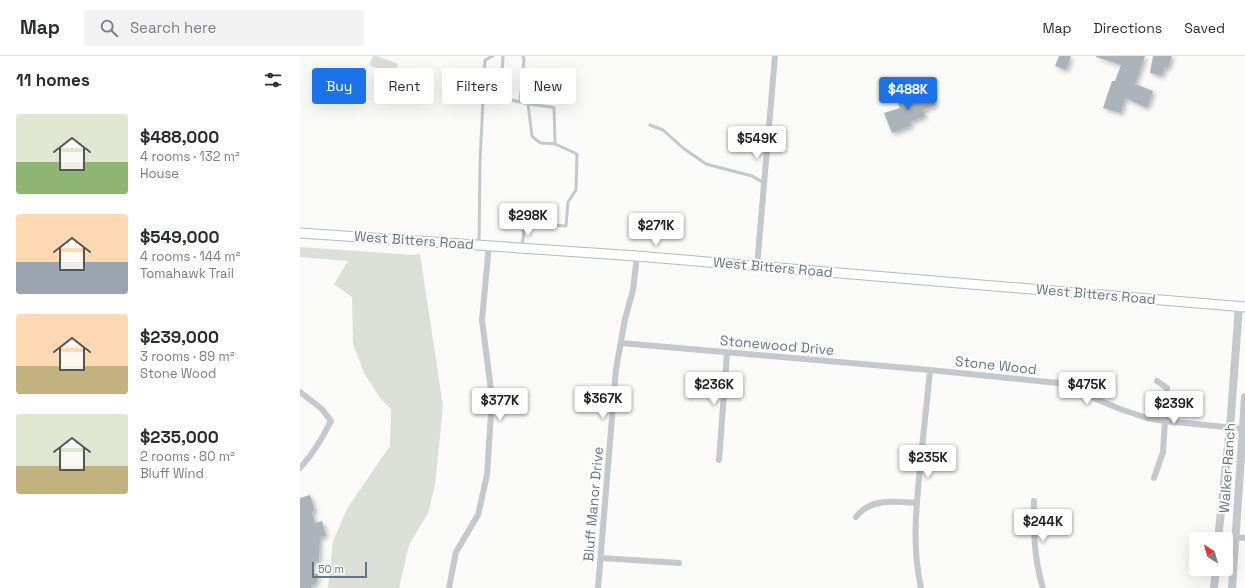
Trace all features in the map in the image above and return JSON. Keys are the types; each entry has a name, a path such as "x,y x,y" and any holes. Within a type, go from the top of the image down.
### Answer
{"main road":[{"name":"West Bitters Road","path":"300,233 637,256 1242,306"}],"street":[{"path":"757,266 775,56"},
{"path":"448,588 456,552 478,515 487,475 492,398 482,320 484,245"},
{"name":"Bluff Manor Drive","path":"598,588 616,369 622,343 624,320 633,290 637,256"},
{"name":"Walker Ranch","path":"1219,532 1242,306"},
{"name":"Stonewood Drive","path":"622,343 930,370"},
{"path":"719,460 727,353"},
{"path":"921,588 915,553 917,503 930,370"},
{"name":"Stone Wood","path":"930,370 1058,383 1120,409 1147,418 1244,429"},
{"path":"1154,478 1163,452 1168,388 1157,381"},
{"path":"300,392 322,409 331,421 325,434 306,462 300,468"},
{"name":"Walker Ranch","path":"1232,588 1245,397"},
{"path":"1034,501 1033,538 1036,562 1043,588"},
{"path":"856,517 861,510 868,505 875,503 917,503"},
{"path":"1236,537 1245,538"},
{"path":"601,558 679,563"},
{"path":"1214,588 1215,576"}],"lane":[{"path":"485,68 485,60 492,56"},
{"path":"502,56 502,68"},
{"path":"523,56 523,68"},
{"path":"512,100 520,102"},
{"path":"483,104 480,162 484,245"},
{"path":"522,248 524,229 537,224 566,226 568,202 576,190 577,154 555,144 541,143 532,136 528,104 554,108 555,144"},
{"path":"650,124 663,130 706,164 752,176 764,183"}],"shaded area":[{"path":"373,56 377,56 398,64 396,68 376,68 369,65"},
{"path":"300,247 413,255 420,254 443,406 435,485 428,513 409,545 399,588 328,588 333,541 348,507 390,446 391,409 380,398 364,373 353,344 352,297 334,284 348,261 300,257"}],"building":[{"path":"1059,56 1071,56 1066,70 1055,66"},
{"path":"1096,56 1145,56 1135,84 1153,91 1147,108 1125,98 1121,113 1103,108 1112,81 1115,81 1121,65"},
{"path":"1153,56 1172,56 1168,68 1165,67 1162,76 1150,73"},
{"path":"909,90 913,102 932,95 936,105 923,110 925,116 910,122 911,126 892,133 884,113 900,108 895,96"},
{"path":"310,495 315,511 312,512 315,523 322,521 326,536 320,537 319,561 313,561 312,573 318,574 316,584 311,584 311,588 300,588 300,498"}]}
